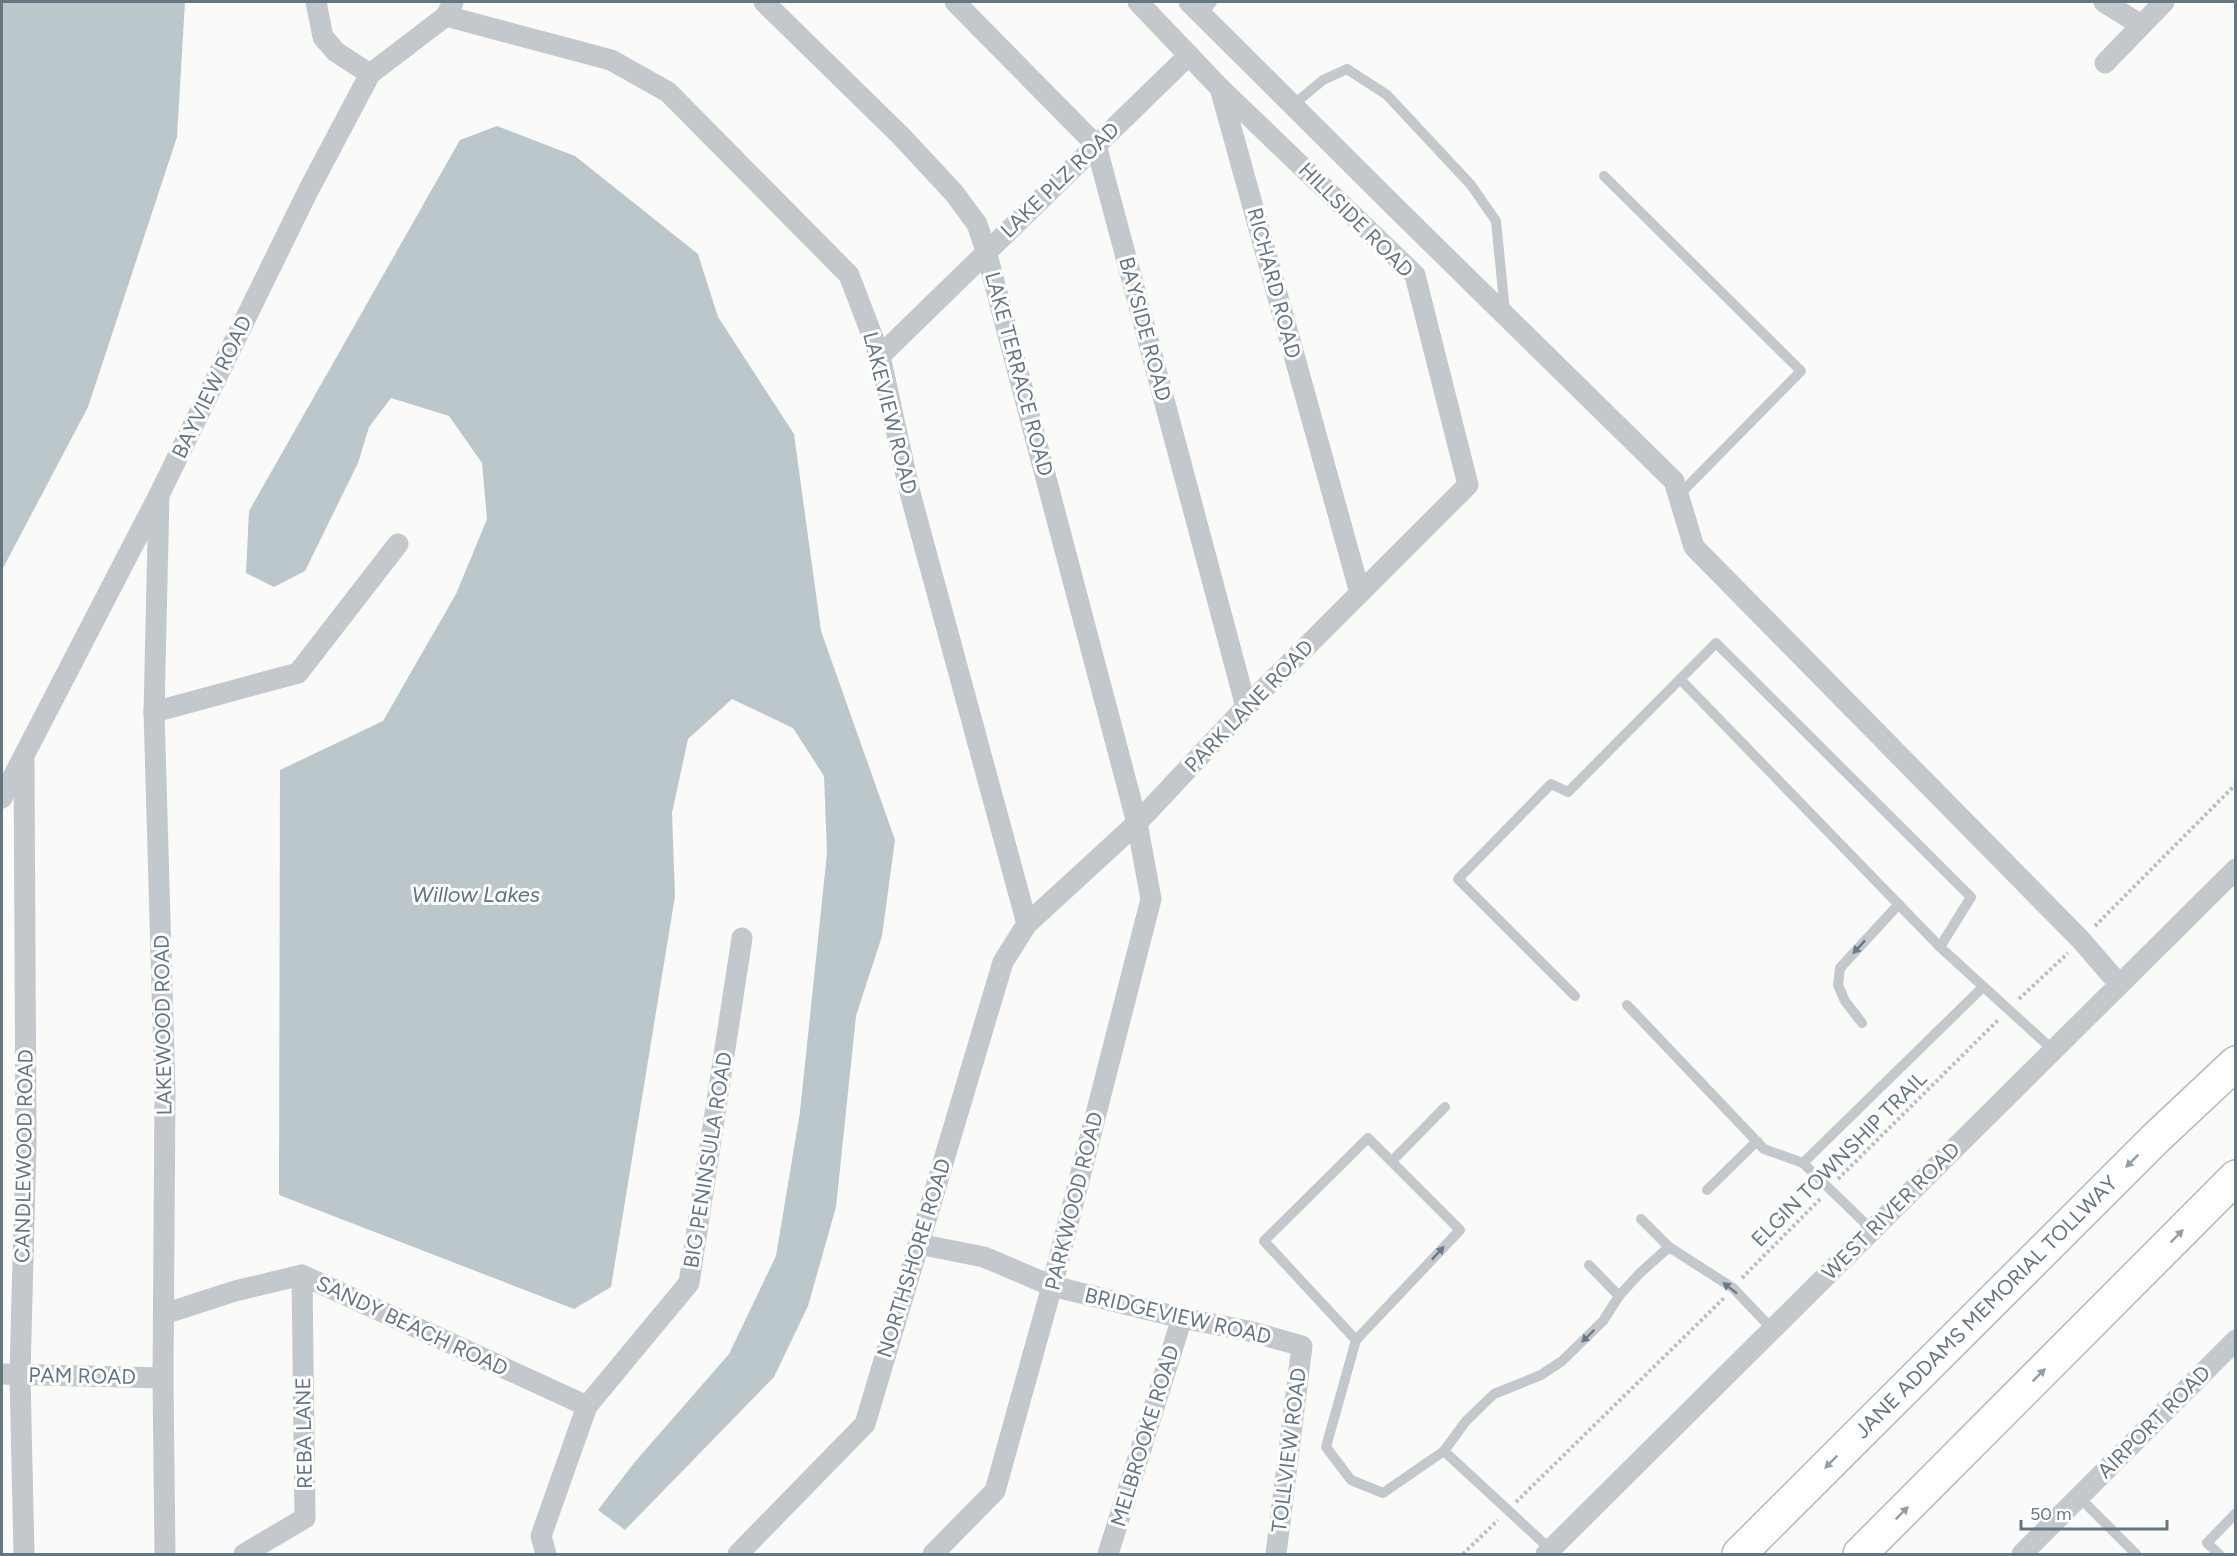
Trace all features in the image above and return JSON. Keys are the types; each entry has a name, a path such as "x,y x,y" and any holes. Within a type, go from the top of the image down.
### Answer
{"highway":[{"path":"2157,1137 2235,1044"},
{"name":"JANE ADDAMS MEMORIAL TOLLWAY","path":"1739,1554 2157,1137 2235,1063"},
{"path":"1860,1554 2235,1178"}],"street":[{"path":"316,2 323,38 336,52 370,74"},
{"name":"LAKE TERRACE ROAD","path":"764,2 901,136 954,193 977,224 1137,823"},
{"name":"BAYSIDE ROAD","path":"955,2 1096,145 1246,707"},
{"name":"RICHARD ROAD","path":"1138,2 1220,88 1360,593"},
{"path":"2104,2 2141,25"},
{"path":"2105,63 2164,2"},
{"path":"1202,6 1293,105 1674,481 1694,547 2081,940 2119,984"},
{"name":"BAYVIEW ROAD","path":"2,798 159,495 308,191 370,74 450,9"},
{"name":"LAKEVIEW ROAD","path":"450,9 611,60 668,92 849,275 880,356 910,494 1027,924"},
{"name":"LAKE PLZ ROAD","path":"880,356 1189,55"},
{"name":"HILLSIDE ROAD","path":"1220,88 1415,275 1468,485"},
{"name":"PARK LANE ROAD","path":"1027,924 1137,823 1246,707 1468,485"},
{"name":"LAKEWOOD ROAD","path":"159,495 154,712 165,1091 163,1378 165,1554"},
{"path":"154,712 298,673 398,544"},
{"name":"CANDLEWOOD ROAD","path":"24,757 26,1143 11,1374 24,1554"},
{"name":"PARKWOOD ROAD","path":"933,1554 995,1491 1052,1286 1151,899 1137,823"},
{"name":"WEST RIVER ROAD","path":"1549,1552 2235,869"},
{"name":"NORTHSHORE ROAD","path":"738,1554 865,1424 1003,962 1027,924"},
{"name":"BIG PENINSULA ROAD","path":"546,1554 541,1536 587,1406 689,1283 742,938"},
{"name":"BRIDGEVIEW ROAD","path":"918,1244 984,1257 1052,1286 1182,1318 1250,1331 1302,1346"},
{"name":"SANDY BEACH ROAD","path":"164,1314 235,1292 302,1275 587,1406"},
{"name":"REBA LANE","path":"244,1554 305,1518 302,1275"},
{"name":"MELBROOKE ROAD","path":"1108,1554 1182,1318"},
{"name":"AIRPORT ROAD","path":"2022,1554 2235,1340"},
{"name":"TOLLVIEW ROAD","path":"1276,1554 1302,1346"},
{"name":"PAM ROAD","path":"11,1374 163,1378"}],"lane":[{"path":"1293,105 1323,80 1347,69 1387,95 1471,185 1496,221 1506,316"},
{"path":"1604,176 1801,371 1679,495"},
{"path":"1575,996 1458,879 1551,784 1568,792 1716,643 1971,897 1940,947"},
{"path":"1680,679 1940,947 2053,1050"},
{"path":"1862,1023 1845,1001 1838,985 1840,968 1899,904"},
{"path":"1803,1163 1983,987"},
{"path":"1627,1005 1764,1149 1803,1163 1872,1230"},
{"path":"1392,1161 1445,1107"},
{"path":"1356,1340 1264,1241 1368,1138 1460,1230 1356,1340 1326,1447 1351,1480 1383,1493 1444,1451 1466,1420 1494,1394 1541,1375 1562,1361 1603,1321 1619,1296 1669,1247"},
{"path":"1707,1190 1757,1142"},
{"path":"1641,1219 1669,1247 1733,1288 1772,1329"},
{"path":"1589,1265 1619,1296"},
{"path":"1444,1451 1549,1552"},
{"path":"2079,1497 2136,1554"},
{"path":"2219,1554 2207,1543 2235,1513"}],"path":[{"name":"ELGIN TOWNSHIP TRAIL","path":"1463,1554 1733,1288 2007,1010 2081,940 2235,784"}],"water":[{"path":"2,2 185,2 177,137 88,407 2,570"},
{"name":"Willow Lakes","path":"497,126 575,156 698,254 718,317 794,434 821,631 895,840 882,936 856,1016 836,1207 808,1306 774,1377 625,1530 598,1510 634,1463 729,1354 776,1256 800,1112 827,853 824,776 793,728 732,699 688,739 672,813 675,896 611,1287 574,1309 279,1195 280,770 383,721 456,594 487,519 482,463 449,416 391,398 369,427 358,463 305,571 274,587 246,573 249,511 460,140"}]}
